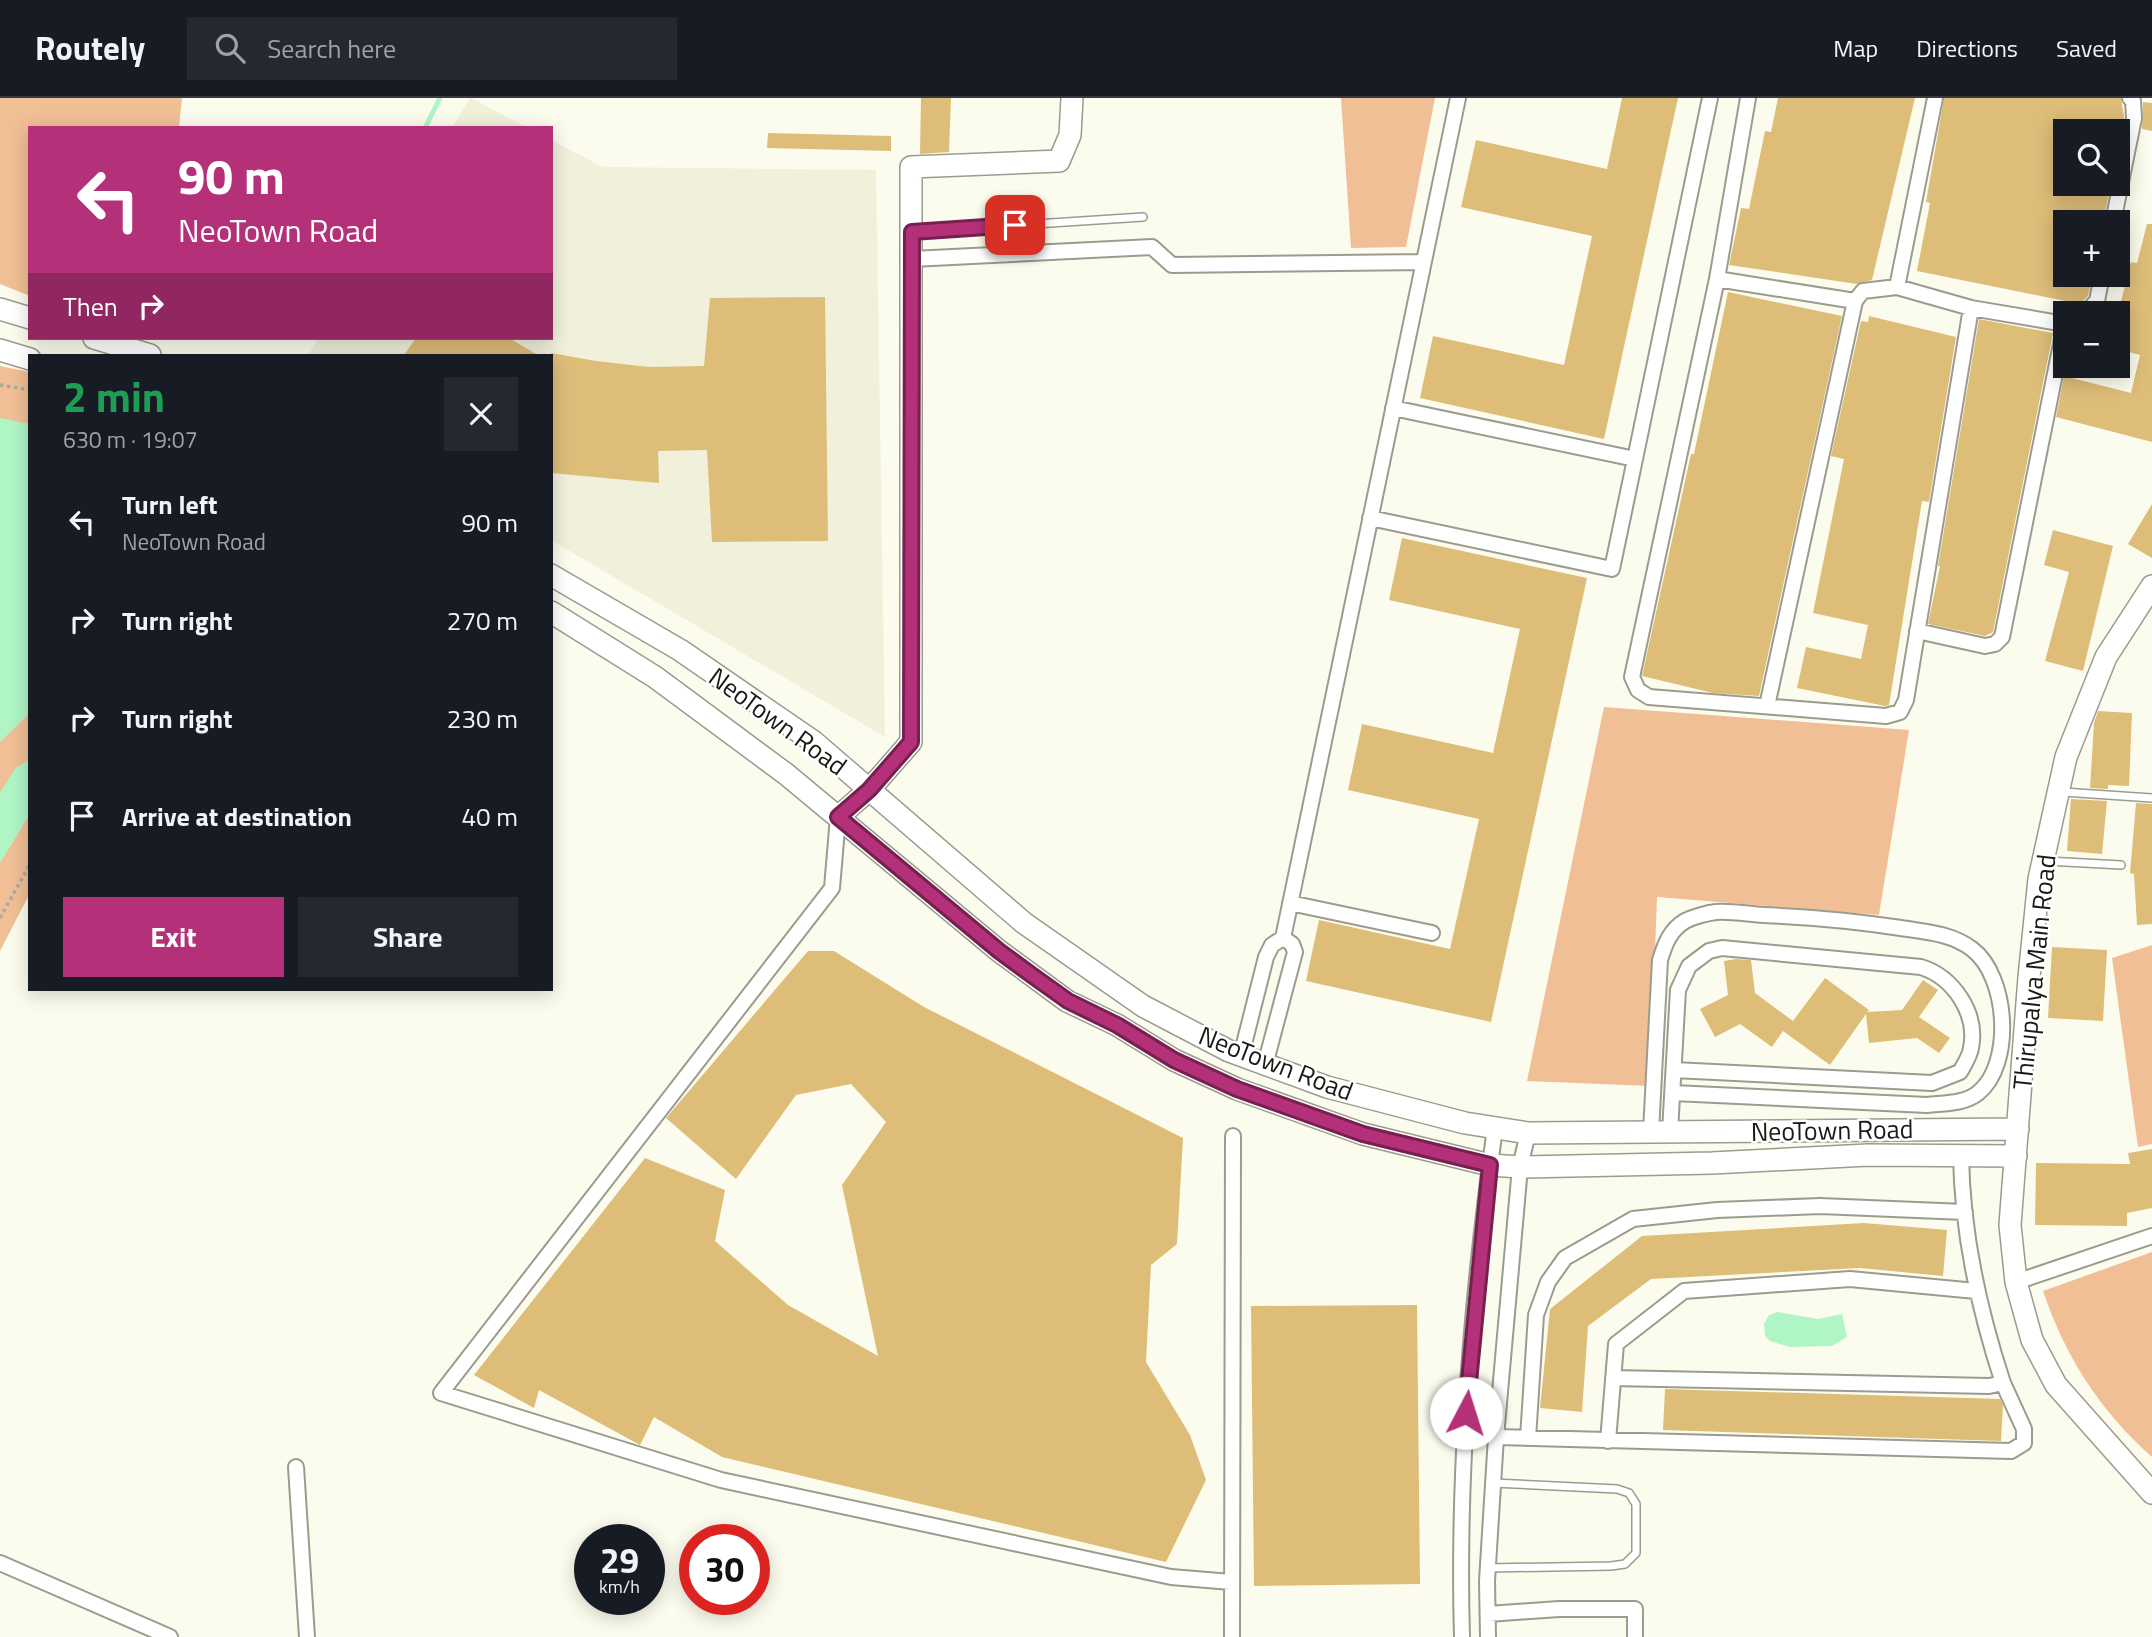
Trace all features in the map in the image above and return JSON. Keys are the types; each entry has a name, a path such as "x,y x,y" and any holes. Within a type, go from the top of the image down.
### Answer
{"street":[{"path":"1072,98 1070,135 1059,161 911,167 911,742 869,790 838,817 832,888 441,1393 721,1480 1171,1577 1231,1582"},
{"path":"1241,1056 1266,957 1272,945 1283,938 1458,98"},
{"path":"1370,518 1612,569 1710,98"},
{"path":"1748,98 1717,279 1632,677 1637,690 1649,697 1886,716 1900,712 1906,700 1971,308"},
{"path":"1897,287 1935,98"},
{"path":"2115,210 2134,118 2133,101 2130,98"},
{"path":"912,259 1152,247 1172,265 1423,262"},
{"path":"1717,279 1855,301"},
{"path":"1767,706 1855,301 1863,291 1897,287 1971,308 2065,324 2002,637 1995,644 1985,646 1917,631"},
{"path":"0,309 28,317"},
{"path":"101,340 147,354"},
{"path":"0,350 28,358"},
{"path":"1393,408 1635,459"},
{"name":"NeoTown Road","path":"553,576 680,650 814,743 1035,930 1143,1006 1241,1056 1327,1087 1465,1123 1528,1133 2018,1129"},
{"name":"Thirupalya Main Road","path":"2152,586 2106,657 2066,757 2058,791 2039,879 2010,1225 2017,1282 2032,1340 2056,1385 2152,1493"},
{"name":"NeoTown Road","path":"553,613 654,677 786,774 999,951 1068,1001 1117,1025 1174,1060 1237,1089 1363,1134 1490,1165 1520,1167 1712,1163 1868,1155 2016,1156"},
{"path":"1290,903 1432,933"},
{"path":"1660,1132 1660,960 1668,936 1685,921 1716,912 1843,919 1945,935 1972,949 1992,971 2000,998 2002,1023 1997,1062 1990,1080 1977,1094 1960,1102 1927,1105 1673,1093"},
{"path":"1265,1065 1296,952 1292,944 1283,938"},
{"path":"1660,1132 1673,1093 1674,1070 1678,990 1689,966 1709,951 1722,948 1921,967 1936,971 1964,999 1973,1032 1971,1051 1960,1072 1932,1083 1674,1070"},
{"path":"1462,1637 1466,1413 1495,1128"},
{"path":"1488,1637 1487,1568 1496,1437 1520,1167 1528,1133"},
{"path":"1231,1637 1233,1136"},
{"path":"1496,1437 2011,1451 2024,1443 2024,1429 2003,1383 1976,1291 1962,1178 1971,1155"},
{"path":"1523,1438 1536,1315 1548,1282 1565,1258 1633,1219 1717,1210 1819,1206 1965,1212"},
{"path":"2017,1282 2152,1236"},
{"path":"1608,1441 1616,1344 1684,1291 1850,1279 1976,1291"},
{"path":"1613,1378 1989,1386 2003,1383"},
{"path":"296,1467 307,1637"},
{"path":"0,1563 170,1637"},
{"path":"1488,1614 1559,1609 1634,1609 1635,1637"}],"lane":[{"path":"912,232 1143,216"},
{"path":"2058,791 2152,798"},
{"path":"2043,861 2121,865"},
{"path":"1487,1568 1611,1566 1625,1564 1636,1553 1636,1504 1629,1493 1617,1489 1493,1483"}],"path":[{"path":"0,385 28,390"},
{"path":"0,918 28,868"}],"shaded area":[{"path":"0,98 182,98 179,126 28,126 28,295 0,284"},
{"path":"471,98 524,126 453,126"},
{"path":"1341,98 1435,98 1406,247 1351,248"},
{"path":"553,141 603,167 876,170 885,737 553,541 553,354 309,354 318,340 553,340"},
{"path":"0,366 28,372 28,897 0,951"},
{"path":"0,418 28,424 28,715 0,742"},
{"path":"1604,707 1909,730 1879,915 1657,897 1650,1086 1527,1081"},
{"path":"28,760 28,817 0,863 0,792 16,768"},
{"path":"2152,945 2152,1144 2138,1147 2112,958"},
{"path":"2152,1252 2152,1457 2116,1421 2086,1381 2062,1338 2043,1291"},
{"path":"1778,1312 1818,1319 1842,1314 1847,1337 1832,1346 1790,1347 1770,1341 1765,1336 1764,1324 1769,1315"}],"building":[{"path":"921,98 951,98 949,152 920,154"},
{"path":"1622,98 1678,98 1604,439 1420,398 1433,336 1564,365 1592,236 1461,207 1476,140 1607,169"},
{"path":"1778,98 1915,98 1872,280 1857,284 1729,265 1741,208 1749,209 1765,131 1771,132"},
{"path":"1944,98 2121,98 2124,119 2053,119 2053,196 2108,196 2106,210 2053,210 2053,287 2090,287 2088,296 2083,301 2065,301 1917,271 1930,203 1926,202"},
{"path":"2143,102 2152,103 2152,131 2142,129"},
{"path":"768,133 891,136 891,151 767,148"},
{"path":"2147,224 2152,224 2152,442 2056,417 2064,378 2131,393 2140,355 2130,352 2130,301 2121,301 2125,287 2130,287 2131,262 2137,263"},
{"path":"1728,292 1842,316 1759,696 1713,693 1642,676 1691,454 1694,454"},
{"path":"825,297 828,541 712,542 707,450 658,451 659,483 553,473 551,353 649,367 704,366 710,298"},
{"path":"1869,316 1956,337 1929,502 1922,501 1889,705 1885,706 1797,688 1806,647 1861,659 1868,625 1813,613 1844,459 1831,456 1861,321 1868,322"},
{"path":"1979,319 2053,333 1993,632 1985,636 1928,624"},
{"path":"415,340 512,340 536,354 405,354"},
{"path":"2152,504 2152,558 2128,544"},
{"path":"2053,530 2113,546 2083,671 2045,661 2069,572 2044,565"},
{"path":"1402,538 1587,578 1491,1022 1306,981 1319,920 1450,949 1479,819 1348,790 1362,724 1493,753 1520,629 1389,600"},
{"path":"2098,711 2132,713 2129,786 2090,788 2094,723"},
{"path":"2071,799 2107,801 2102,854 2067,851"},
{"path":"2136,803 2152,804 2152,924 2137,925 2134,874 2130,873"},
{"path":"2052,947 2107,950 2103,1021 2048,1018"},
{"path":"808,951 834,951 924,1007 1183,1138 1177,1244 1151,1265 1146,1362 1190,1435 1206,1480 1166,1562 722,1457 654,1417 640,1445 539,1390 534,1408 474,1375 645,1158 725,1190 715,1241 788,1305 878,1356 842,1185 886,1122 851,1084 796,1095 736,1179 666,1118"},
{"path":"1751,960 1755,993 1793,1021 1825,978 1869,1010 1867,1012 1902,1010 1923,980 1938,990 1919,1017 1950,1038 1939,1053 1917,1038 1869,1043 1866,1014 1830,1065 1783,1031 1772,1047 1740,1024 1715,1037 1700,1009 1728,995 1724,961"},
{"path":"2152,1149 2152,1208 2127,1213 2127,1226 2035,1225 2036,1163 2130,1164 2128,1153"},
{"path":"1864,1223 1947,1230 1943,1276 1860,1268 1651,1279 1588,1326 1582,1412 1540,1408 1550,1309 1642,1236"},
{"path":"1417,1305 1420,1584 1254,1586 1251,1306"},
{"path":"1665,1389 2000,1399 2003,1405 2001,1441 1663,1430"}],"waterway":[{"path":"426,126 440,98"}],"route":[{"path":"1015,225 912,232 911,742 869,790 838,817 999,951 1033,976 1068,1001 1117,1025 1174,1060 1237,1089 1363,1134 1490,1165 1466,1413"}]}
